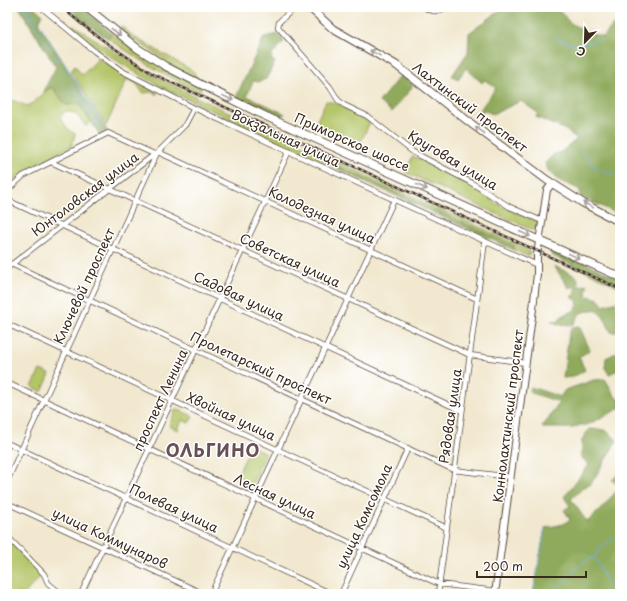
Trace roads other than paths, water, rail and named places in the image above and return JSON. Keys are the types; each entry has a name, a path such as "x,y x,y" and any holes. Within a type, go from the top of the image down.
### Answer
{"main road":[{"name":"Приморское шоссе","path":"86,7 137,48 165,66 202,85 277,121 620,277"},
{"name":"Лахтинский проспект","path":"309,7 333,29 396,65 473,125 554,184 583,203 620,222"},
{"name":"Коннолахтинский проспект","path":"495,592 526,363 537,274 539,240 547,190 554,184"}],"street":[{"name":"Вокзальная улица","path":"41,7 94,51 122,71 194,108 537,265"},
{"name":"Круговая улица","path":"295,7 279,22 278,26 330,86 338,100 344,105 354,109 370,119 413,152 470,182 510,208 542,221"},
{"path":"424,7 435,12 446,7"},
{"name":"Ключевой проспект","path":"7,481 156,154 185,125 194,108"},
{"name":"Колодезная улица","path":"51,162 108,133 265,201 477,299"},
{"name":"проспект Ленина","path":"81,594 289,151"},
{"name":"Юнтоловская улица","path":"8,265 156,154"},
{"path":"7,192 24,176 51,162"},
{"name":"Советская улица","path":"51,162 470,355 526,363"},
{"name":"Садовая улица","path":"7,200 462,412"},
{"path":"211,594 394,200"},
{"name":"Рядовая улица","path":"438,594 485,241"},
{"name":"Пролетарский проспект","path":"8,265 196,350 454,470 511,477"},
{"name":"Хвойная улица","path":"7,324 447,528"},
{"name":"Лесная улица","path":"7,383 439,584 495,592"},
{"name":"Полевая улица","path":"7,443 332,594"},
{"name":"улица Комсомола","path":"341,594 408,448"},
{"name":"улица Коммунаров","path":"7,503 204,594"},
{"path":"7,536 44,574 48,583 61,594"}],"waterway":[{"path":"23,7 49,49"},
{"path":"28,7 38,22"},
{"path":"40,25 104,126"},
{"path":"554,37 575,45 601,40"},
{"path":"54,56 58,62"},
{"path":"63,70 65,74"},
{"path":"71,84 100,129"},
{"path":"580,153 582,152 593,166 620,177"},
{"path":"7,180 16,176"},
{"path":"533,594 545,528"},
{"path":"614,594 594,557 599,550 620,532"},
{"path":"550,594 586,560 594,558"}],"railway":[{"path":"62,7 95,34 153,74 620,289"}],"district":[{"name":"ОЛЬГИНО","path":"213,451"}]}
